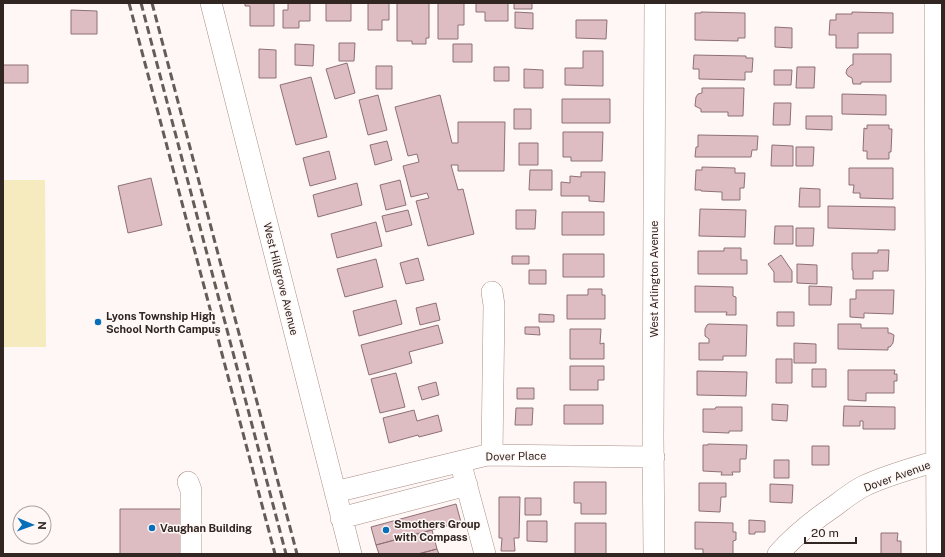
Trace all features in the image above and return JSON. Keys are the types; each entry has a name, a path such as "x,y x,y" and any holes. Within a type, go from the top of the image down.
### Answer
{"street":[{"name":"West Hillgrove Avenue","path":"211,3 351,554"},
{"name":"West Arlington Avenue","path":"654,3 654,554"},
{"path":"935,3 939,203 939,461 937,554"},
{"path":"492,292 494,305 492,455"},
{"name":"Dover Place","path":"335,492 487,455 654,457"},
{"path":"460,461 485,554"},
{"name":"Dover Avenue","path":"778,554 805,528 864,486 884,478 939,461"},
{"path":"188,482 191,490 191,554"},
{"path":"341,518 467,485"}],"shaded area":[{"path":"3,180 45,180 46,347 3,347"}],"building":[{"path":"245,3 274,3 274,26 250,26 250,6 245,6"},
{"path":"288,3 310,3 310,21 299,21 299,28 283,28 283,10 288,10"},
{"path":"326,3 351,3 351,21 326,21"},
{"path":"368,3 389,3 389,20 382,20 382,30 368,30"},
{"path":"397,3 429,3 429,38 426,38 426,44 412,44 412,41 397,41"},
{"path":"438,3 464,3 464,25 458,25 458,39 438,39"},
{"path":"476,3 508,3 508,21 485,21 485,12 476,12"},
{"path":"514,3 532,3 532,9 514,9"},
{"path":"71,10 97,11 97,34 71,34"},
{"path":"515,12 533,13 533,29 515,28"},
{"path":"852,12 893,13 893,33 858,33 858,48 836,48 836,35 829,35 830,20 836,20 836,14 852,14"},
{"path":"695,13 745,13 745,38 738,38 738,41 695,40"},
{"path":"576,20 607,20 606,39 576,38"},
{"path":"775,27 792,28 792,48 775,47"},
{"path":"339,43 355,43 354,61 339,61"},
{"path":"295,44 314,45 313,66 295,65"},
{"path":"453,44 472,44 472,62 453,62"},
{"path":"259,49 276,50 276,78 259,78"},
{"path":"583,51 603,51 603,86 565,85 565,68 583,68"},
{"path":"853,54 891,54 891,82 861,82 861,84 853,84 852,78 846,73 847,69 853,65"},
{"path":"694,55 746,56 746,58 753,58 752,72 745,72 745,80 699,79 699,69 693,69"},
{"path":"347,63 355,93 335,99 326,69"},
{"path":"3,65 28,65 28,83 3,83"},
{"path":"376,66 392,66 392,89 376,89"},
{"path":"494,67 509,67 509,81 494,81"},
{"path":"797,67 815,67 814,88 796,88"},
{"path":"524,69 543,70 543,88 524,88"},
{"path":"774,70 792,70 791,85 774,85"},
{"path":"311,77 327,137 296,145 280,85"},
{"path":"702,88 744,88 743,116 728,116 728,112 701,112 701,109 695,106 696,97 698,94 702,93"},
{"path":"842,94 886,95 886,115 842,114"},
{"path":"378,95 387,130 368,135 359,100"},
{"path":"440,95 452,143 458,143 458,122 505,122 504,171 458,171 458,165 451,165 458,190 463,189 474,234 428,246 416,201 429,198 427,193 411,197 403,166 419,162 417,154 408,156 395,107"},
{"path":"562,99 610,99 610,123 562,123"},
{"path":"774,103 791,103 790,125 773,125"},
{"path":"514,109 531,109 531,129 514,129"},
{"path":"806,116 832,116 832,130 806,129"},
{"path":"867,125 889,125 889,129 892,129 891,152 889,152 889,159 867,159 867,151 863,151 864,128 867,129"},
{"path":"563,132 603,132 602,161 571,161 571,157 563,157"},
{"path":"698,135 758,136 757,150 752,150 751,157 695,157 696,147 698,147"},
{"path":"387,141 392,160 375,165 370,145"},
{"path":"519,143 538,143 538,165 519,165"},
{"path":"772,145 793,146 793,166 771,166"},
{"path":"796,147 814,147 813,166 796,166"},
{"path":"329,151 336,179 310,186 303,158"},
{"path":"702,167 735,168 735,173 745,173 744,188 740,188 740,200 722,200 722,192 695,190 696,170 702,170"},
{"path":"849,168 893,168 893,199 860,198 860,193 853,193 854,185 849,185"},
{"path":"530,170 552,170 552,190 529,190"},
{"path":"581,172 605,172 604,202 589,201 589,196 561,196 561,182 570,183 570,176 581,177"},
{"path":"151,178 162,225 128,233 118,186"},
{"path":"400,180 406,205 386,210 380,185"},
{"path":"357,183 362,205 318,217 313,195"},
{"path":"800,188 820,189 820,207 799,207"},
{"path":"828,206 895,207 895,230 828,228"},
{"path":"700,209 746,210 745,237 699,236"},
{"path":"408,210 412,225 386,232 382,216"},
{"path":"516,210 536,210 535,229 516,229"},
{"path":"562,212 604,212 604,235 562,235"},
{"path":"376,222 382,246 337,258 331,234"},
{"path":"775,226 793,226 793,244 774,244"},
{"path":"796,228 814,228 813,246 796,246"},
{"path":"724,248 741,248 741,260 747,260 747,274 698,274 698,251 724,251"},
{"path":"878,250 889,250 888,271 873,271 873,279 853,279 852,253 878,253"},
{"path":"563,254 604,254 604,277 563,277"},
{"path":"781,255 792,271 792,282 774,282 774,272 768,264"},
{"path":"512,256 529,256 529,264 512,264"},
{"path":"418,258 424,280 406,284 400,263"},
{"path":"376,259 383,287 345,297 337,269"},
{"path":"797,264 817,265 817,284 797,283"},
{"path":"529,270 546,270 546,284 529,284"},
{"path":"695,286 733,287 733,296 736,297 736,315 726,315 727,312 695,312"},
{"path":"809,286 832,287 831,305 809,305"},
{"path":"588,289 602,289 602,295 605,295 605,319 567,319 567,295 588,295"},
{"path":"856,290 894,290 893,314 864,313 864,318 850,317 850,299 856,299"},
{"path":"396,300 402,324 359,336 353,311"},
{"path":"436,303 440,320 420,325 416,308"},
{"path":"777,312 794,312 794,326 777,326"},
{"path":"539,314 554,315 554,322 539,322"},
{"path":"709,324 747,325 746,356 723,356 723,360 699,360 699,343 709,343 709,339 705,336 705,329"},
{"path":"838,324 861,324 861,328 888,328 888,333 894,335 893,343 890,347 888,347 888,350 838,349"},
{"path":"438,325 443,343 409,352 412,363 369,375 361,345"},
{"path":"525,327 539,327 540,335 525,334"},
{"path":"570,329 601,329 600,344 604,343 604,359 570,359"},
{"path":"794,343 816,344 816,363 794,363"},
{"path":"776,359 792,359 792,383 776,383"},
{"path":"570,366 604,366 604,380 598,380 598,390 570,390"},
{"path":"812,369 826,369 826,387 812,387"},
{"path":"848,370 895,370 894,374 897,374 897,381 894,381 894,393 866,393 866,401 848,400"},
{"path":"697,371 747,372 746,396 697,395"},
{"path":"396,373 405,407 380,413 371,379"},
{"path":"436,382 439,395 422,400 418,387"},
{"path":"517,388 534,388 534,399 517,399"},
{"path":"772,404 788,405 787,421 772,420"},
{"path":"564,405 603,405 603,424 564,424"},
{"path":"844,406 895,407 895,429 863,429 863,421 860,421 860,426 843,426"},
{"path":"716,407 742,407 742,431 729,431 729,433 703,432 703,409 715,409"},
{"path":"516,408 533,408 532,425 515,425"},
{"path":"414,410 417,421 438,415 442,431 419,437 418,435 389,443 383,418"},
{"path":"703,445 747,445 746,459 740,459 740,472 732,472 733,475 721,475 722,472 703,471"},
{"path":"812,446 829,446 829,465 812,465"},
{"path":"774,460 789,460 789,478 774,478"},
{"path":"574,482 606,482 606,514 581,514 581,503 574,503"},
{"path":"699,483 726,483 726,497 721,497 720,512 699,511"},
{"path":"770,484 793,485 792,503 770,502"},
{"path":"499,497 520,497 519,538 514,538 515,551 501,551 502,538 499,538"},
{"path":"525,498 541,498 541,515 525,515"},
{"path":"456,504 461,522 376,545 371,527"},
{"name":"Vaughan Building","path":"120,509 184,509 184,554 120,554"},
{"path":"749,520 765,521 765,532 755,532 755,534 749,534"},
{"path":"527,521 547,521 547,542 527,541"},
{"path":"695,522 733,523 733,532 736,532 736,540 733,541 733,554 703,554 703,549 695,549"},
{"path":"575,523 606,523 606,554 575,554"},
{"path":"432,530 437,549 418,554 379,554 376,545"},
{"path":"881,533 898,533 897,541 901,541 901,554 881,554"},
{"path":"437,549 439,554 418,554"}],"railway":[{"path":"129,3 275,554"},
{"path":"141,3 286,554"},
{"path":"152,3 297,554"}],"place":[{"name":"Lyons Township High School North Campus","path":"98,322"},
{"name":"Vaughan Building","path":"152,528"},
{"name":"Smothers Group with Compass","path":"386,530"}]}
